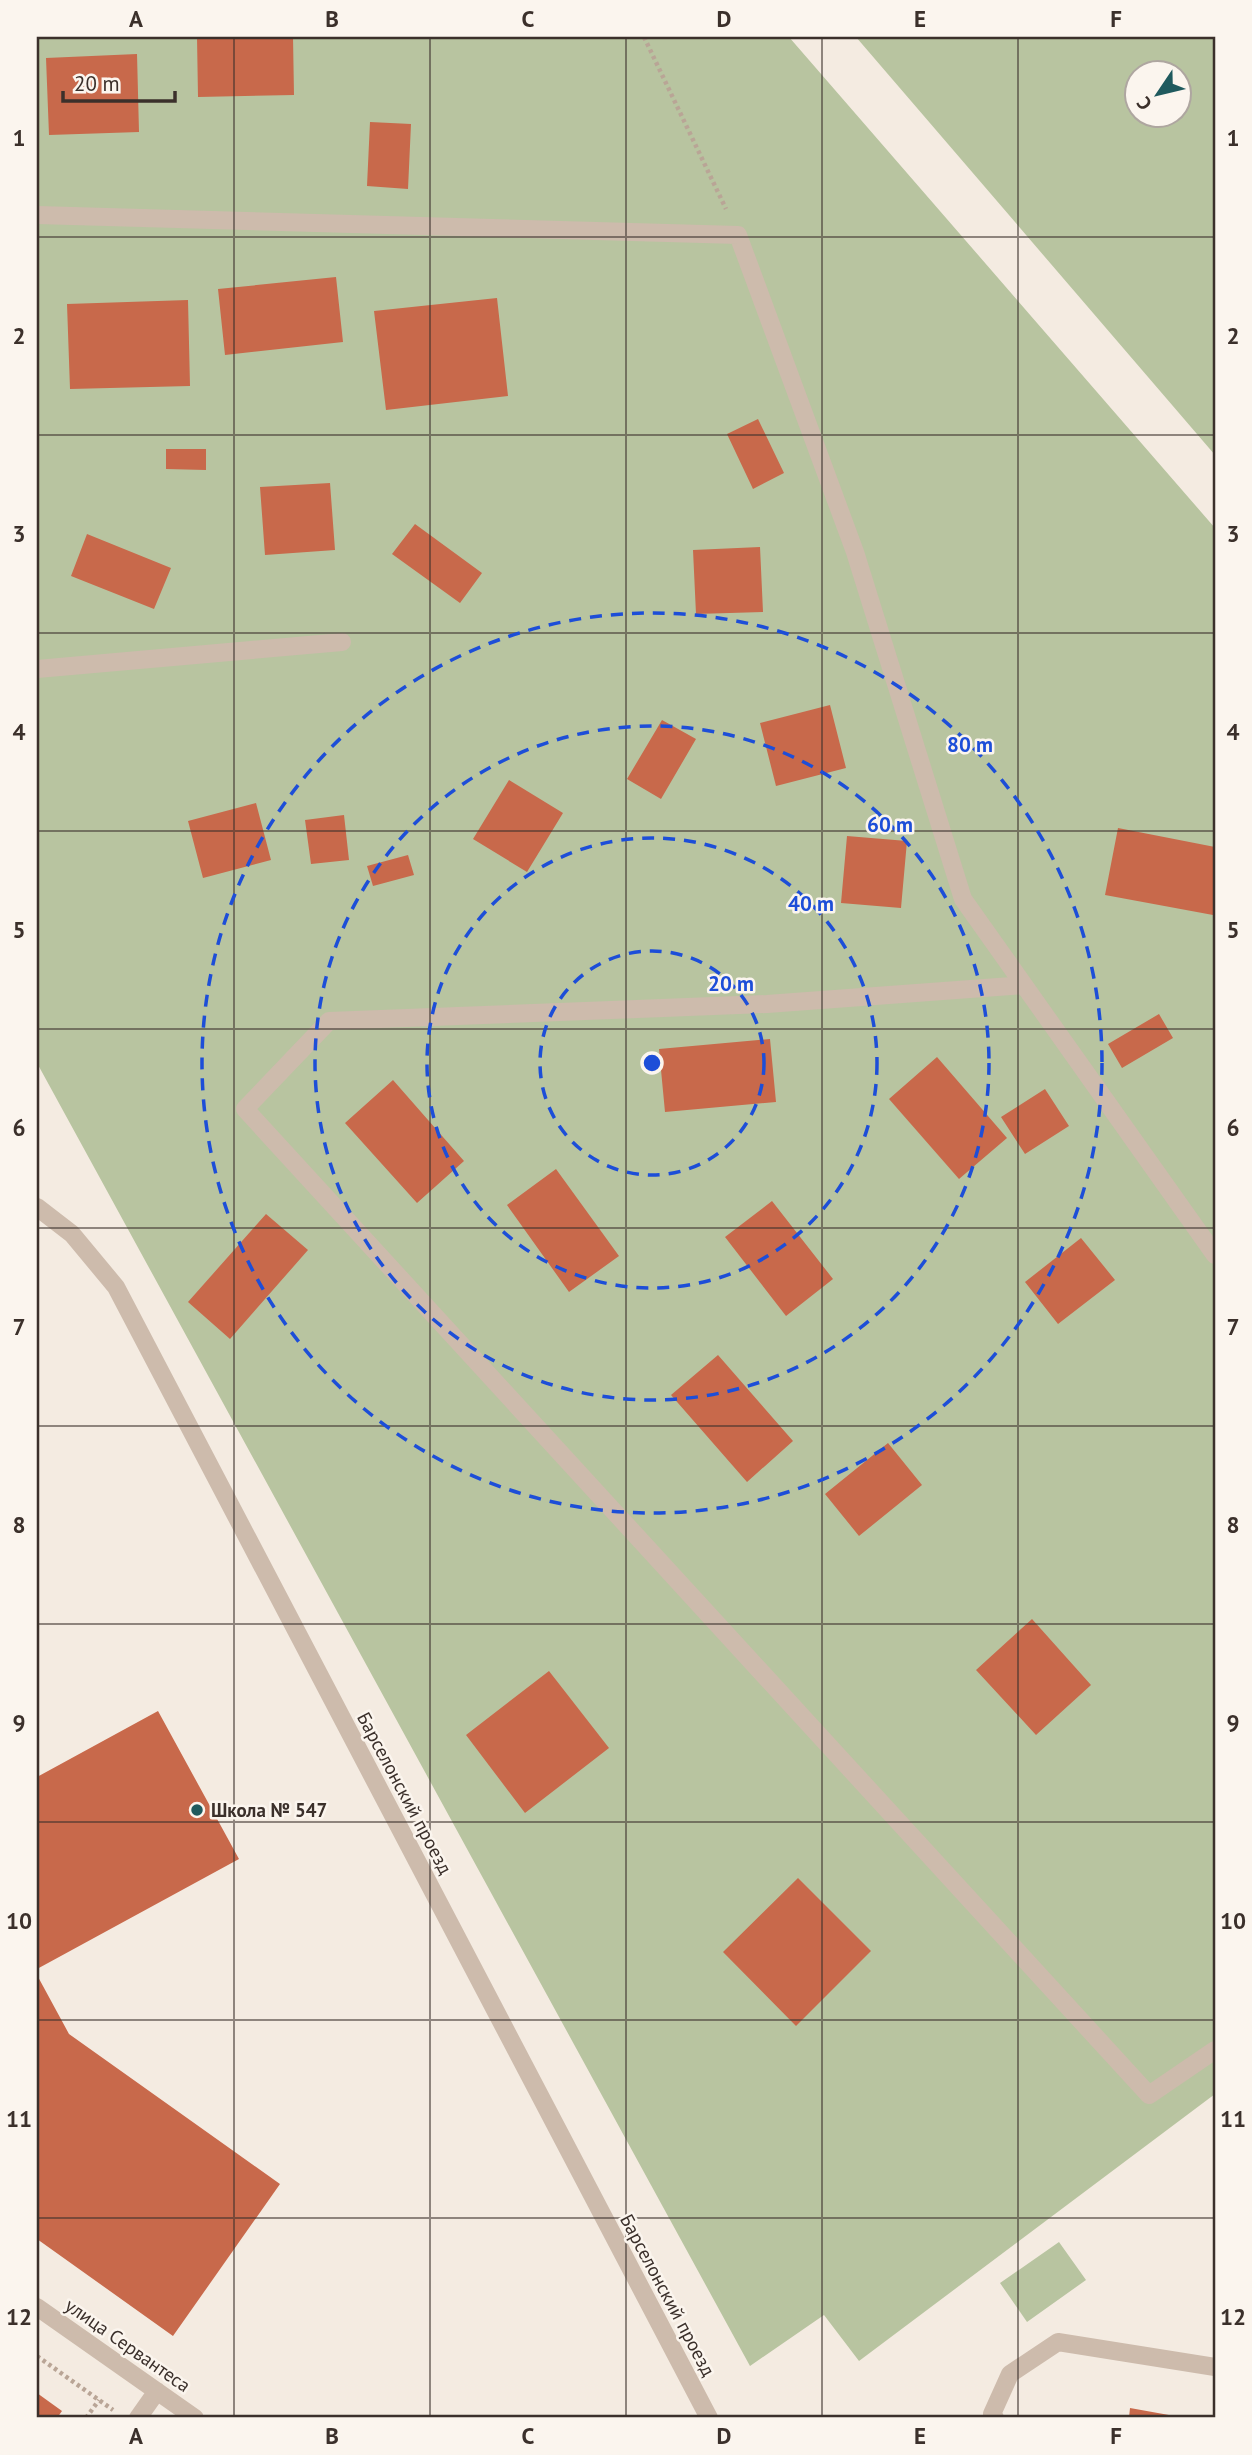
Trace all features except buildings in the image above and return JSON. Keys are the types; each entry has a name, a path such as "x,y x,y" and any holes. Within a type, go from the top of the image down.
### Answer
{"street":[{"path":"37,215 738,235 855,552 963,899 1215,1255"},
{"path":"37,669 342,642"},
{"path":"1024,985 767,1004 329,1021 245,1109 1149,2095 1215,2050"},
{"name":"Барселонский проезд","path":"37,1207 72,1234 116,1287 709,2418"},
{"name":"улица Сервантеса","path":"37,2307 195,2418"},
{"path":"995,2418 992,2414 1010,2374 1058,2342 1215,2367"},
{"path":"138,2418 157,2391"}],"path":[{"path":"644,37 738,235"},
{"path":"37,2356 99,2400 86,2418"}],"green space":[{"path":"37,37 789,37 1215,528 1215,2094 859,2361 824,2315 750,2366 37,1063"},
{"path":"856,37 1215,37 1215,455"},
{"path":"1059,2242 1086,2280 1027,2322 1000,2283"}],"place":[{"name":"Школа № 547","path":"197,1810"}]}
